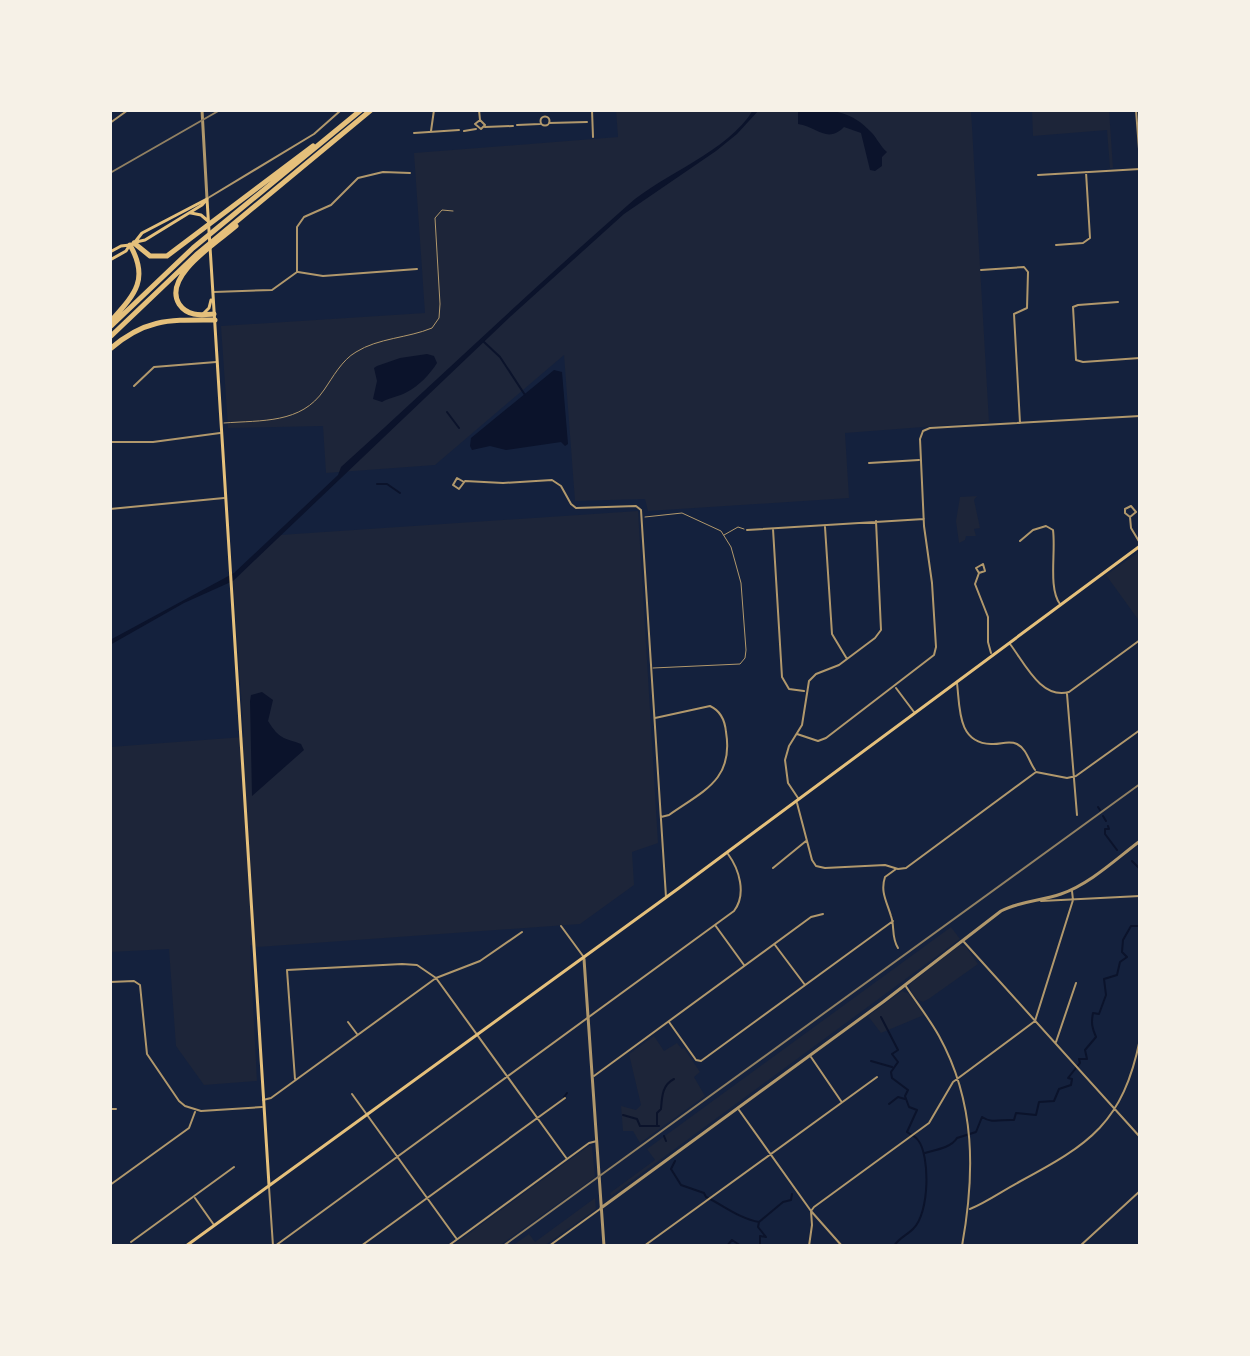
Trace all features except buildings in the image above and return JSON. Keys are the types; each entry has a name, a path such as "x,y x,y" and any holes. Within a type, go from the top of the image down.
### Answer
{"highway":[{"path":"110,324 193,248 361,110"},
{"path":"110,337 164,283 371,110"},
{"path":"132,244 150,256 167,256 266,179 340,127"},
{"path":"214,317 188,312 178,300 178,280 186,269 259,203"},
{"path":"110,324 130,300 139,281 140,266 132,244"},
{"path":"110,349 134,330 148,324 214,317"}],"main road":[{"path":"110,252 145,240 207,199"},
{"path":"207,199 269,1186"},
{"path":"110,260 126,251 142,233 207,199"},
{"path":"188,213 201,215 208,221"},
{"path":"198,315 208,310 212,292"},
{"path":"186,1246 727,853 1140,544"}],"street":[{"path":"110,123 128,110"},
{"path":"202,110 207,199 314,134 340,111"},
{"path":"432,132 434,110"},
{"path":"479,110 484,126"},
{"path":"541,124 543,110"},
{"path":"592,110 593,137"},
{"path":"1136,110 1140,162"},
{"path":"543,117 548,117 549,123"},
{"path":"477,129 475,124 480,120"},
{"path":"434,122 439,132"},
{"path":"414,133 462,131 484,126 546,126 549,123 587,122"},
{"path":"1038,175 1140,169"},
{"path":"297,272 297,227 304,217 331,205 358,178 383,172 410,173"},
{"path":"1056,245 1080,244 1090,238 1086,172"},
{"path":"981,270 1021,267 1028,272 1027,308 1014,314 1020,424"},
{"path":"212,292 272,290 297,272 319,276 417,269"},
{"path":"1118,302 1073,307 1076,360 1140,358"},
{"path":"134,386 154,367 218,362"},
{"path":"797,734 818,741 826,738 896,687 930,660 936,651 924,519 920,439 923,431 930,428 1140,416"},
{"path":"110,442 153,442 222,433"},
{"path":"869,463 922,460"},
{"path":"464,482 552,480 561,486 576,508 636,506 640,509 666,897"},
{"path":"110,509 226,498"},
{"path":"1130,517 1131,528 1140,544"},
{"path":"747,530 924,519"},
{"path":"876,521 882,627 875,638 847,659 813,676 805,691 804,717 785,760 788,783 797,800 812,860 819,867 889,865 898,869"},
{"path":"825,526 832,634 847,659"},
{"path":"1020,541 1033,530 1046,526 1053,530 1055,567 1052,590 1061,605"},
{"path":"773,529 782,677 789,689 805,691"},
{"path":"979,573 975,584 988,617 988,642 993,655"},
{"path":"1010,643 1042,686 1053,692 1067,693 1140,640"},
{"path":"957,682 961,720 966,731 982,743 1010,742 1019,745 1036,772"},
{"path":"896,687 914,713"},
{"path":"1067,693 1077,815"},
{"path":"655,718 710,706 721,714 727,746 726,765 720,777 669,815 660,818"},
{"path":"885,877 915,863 1036,772 1073,777 1140,730"},
{"path":"773,868 807,840"},
{"path":"549,1246 1009,907 1072,889 1140,841"},
{"path":"274,1246 734,911 740,899 738,872 727,853"},
{"path":"878,866 885,877 884,898 893,921 893,939 898,948"},
{"path":"811,1211 929,1123 944,1095 958,1078 1035,1021 1073,900 1072,889"},
{"path":"1035,900 1140,896"},
{"path":"593,1077 813,916 823,914"},
{"path":"669,1022 697,1060 702,1060 893,921"},
{"path":"715,925 744,966"},
{"path":"561,926 583,957 604,1246"},
{"path":"263,1100 271,1098 436,978 480,961 522,932"},
{"path":"962,940 1140,1137"},
{"path":"775,944 805,985"},
{"path":"295,1079 287,970 408,964 424,968 436,978 567,1159"},
{"path":"110,982 134,981 140,985 147,1054 179,1101 195,1110 264,1107"},
{"path":"1055,1043 1076,983"},
{"path":"905,985 939,1036 958,1078 968,1121 971,1147 969,1209 962,1246"},
{"path":"348,1022 358,1034"},
{"path":"969,1209 1077,1149 1095,1134 1115,1110 1130,1080 1140,1039"},
{"path":"810,1054 842,1102"},
{"path":"644,1246 877,1077"},
{"path":"352,1094 457,1239"},
{"path":"361,1246 565,1098"},
{"path":"737,1107 811,1211 842,1246"},
{"path":"110,1109 116,1109"},
{"path":"110,1185 189,1128 195,1110"},
{"path":"448,1246 589,1143 597,1141"},
{"path":"131,1242 234,1167"},
{"path":"269,1186 274,1246"},
{"path":"1080,1246 1140,1191"},
{"path":"195,1197 214,1225"},
{"path":"809,1246 811,1211"},
{"path":"555,1242 558,1246"}],"lane":[{"path":"221,424 286,418 298,414 318,399 340,366 356,351 432,328 439,318 440,304 435,218 442,210 453,211"},
{"path":"642,517 682,513 717,529 731,547 741,583 745,658 740,664 651,668"},
{"path":"724,535 738,527 747,530"}],"shaded area":[{"path":"616,110 971,110 989,422 845,433 849,498 648,511 645,499 575,501 564,355 435,465 326,473 323,426 228,428 221,326 425,313 414,153 618,137"},
{"path":"753,110 759,110 737,134 624,214 510,317 233,581 184,603 110,645 110,640 234,573 338,475 341,467 592,237 643,193 728,138"},
{"path":"798,110 846,114 863,124 887,152 882,157 882,166 875,171 870,170 861,133 844,127 832,134 822,133 798,124"},
{"path":"1032,110 1109,110 1113,168 1110,168 1107,130 1033,136"},
{"path":"427,354 434,356 437,363 420,383 404,394 382,402 373,399 377,381 374,368 400,358"},
{"path":"554,370 562,372 568,444 565,446 561,442 506,450 490,446 472,450 471,438"},
{"path":"977,496 974,500 980,528 974,529 976,536 966,536 959,543 956,521 960,497"},
{"path":"638,511 658,843 632,852 634,885 580,924 258,947 250,945 257,1081 204,1085 176,1046 169,949 110,952 110,747 244,737 233,581 280,535"},
{"path":"1140,551 1140,622 1106,575"},
{"path":"262,692 273,700 268,721 272,727 282,737 301,744 304,750 252,796 250,701 251,695"},
{"path":"951,927 960,939 611,1196 610,1193 655,1160 647,1149"},
{"path":"960,945 966,947 978,964 930,998 923,1002 918,999 912,993 910,984"},
{"path":"902,991 909,994 924,1015 881,1033 868,1016"},
{"path":"654,1036 664,1051 677,1043 684,1048 700,1072 694,1077 705,1096 640,1143 633,1131 623,1131 621,1106 636,1110 641,1105 629,1054"},
{"path":"590,1145 595,1177 499,1246 452,1246"},
{"path":"595,1198 596,1209 544,1246 512,1246 529,1234 535,1242"}],"waterway":[{"path":"484,342 500,357 525,395"},
{"path":"447,412 459,428"},
{"path":"377,484 387,484 400,493"},
{"path":"1103,816 1106,821"},
{"path":"1108,826 1105,834 1117,850"},
{"path":"1132,861 1140,869"},
{"path":"925,1153 976,1132 982,1117 997,1121 1014,1120 1016,1113 1036,1115 1039,1102 1054,1101 1059,1089 1071,1085 1072,1079 1068,1078 1080,1063 1079,1059 1087,1059 1085,1050 1096,1037 1092,1017 1093,1013 1099,1014 1106,995 1104,979 1117,975 1120,962 1127,957 1122,952 1123,940 1131,926 1140,926"},
{"path":"881,1017 898,1050 892,1054 898,1062 891,1072 892,1078 908,1090 905,1096 909,1107 917,1110 907,1132 922,1147 926,1171 925,1198 919,1221 894,1246"},
{"path":"871,1061 892,1067"},
{"path":"657,1125 663,1092 674,1079"},
{"path":"564,1097 567,1093"},
{"path":"889,1104 898,1097 905,1099"},
{"path":"623,1115 637,1119 640,1126 659,1126"},
{"path":"664,1136 666,1141"},
{"path":"675,1161 671,1169 681,1185 704,1193 738,1215 759,1222 758,1227 766,1237 760,1236 760,1246"},
{"path":"759,1222 783,1202 791,1200 792,1194"},
{"path":"727,1246 732,1240 741,1246"}],"railway":[{"path":"110,173 220,110"},
{"path":"503,1246 1140,784"}]}
